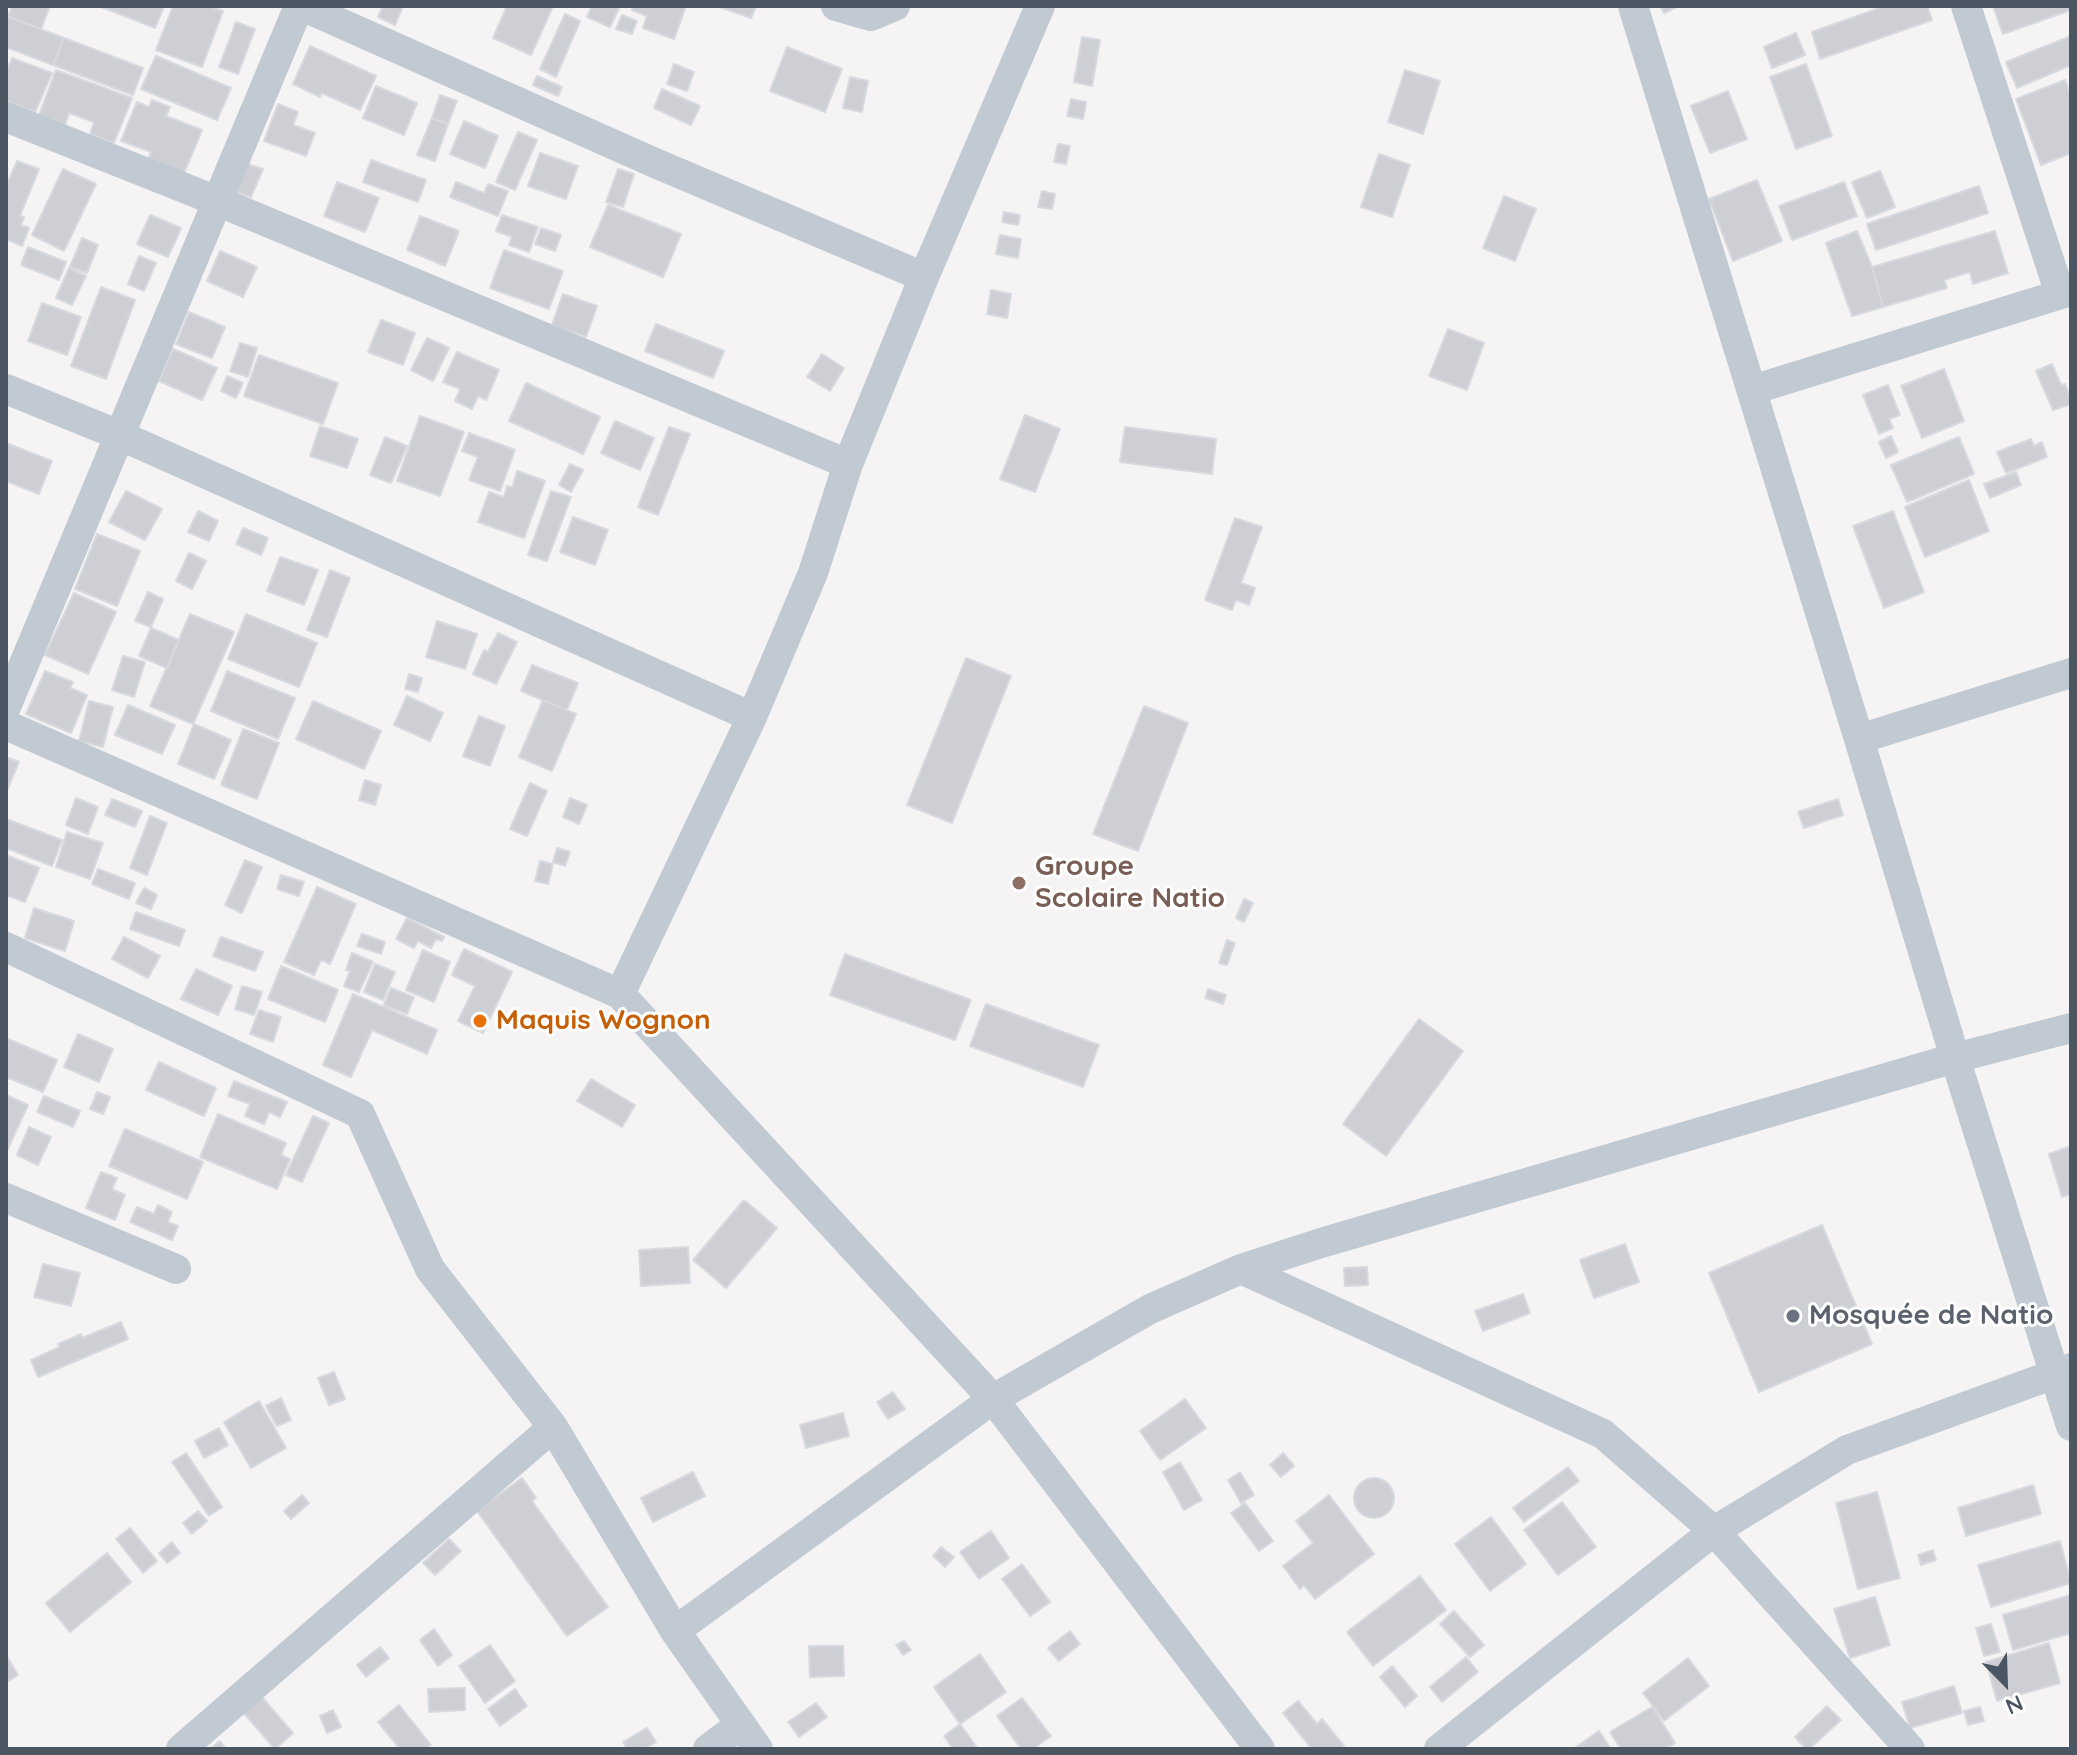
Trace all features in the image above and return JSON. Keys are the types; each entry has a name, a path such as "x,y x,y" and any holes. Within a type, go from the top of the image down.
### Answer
{"street":[{"path":"6,707 300,6 655,163 924,277"},
{"path":"836,6 871,16 895,6"},
{"path":"620,994 752,717 813,573 848,464 1040,6"},
{"path":"1633,6 1955,1058 2062,1370 2071,1426"},
{"path":"1752,390 2066,292 1966,6"},
{"path":"6,117 217,201 848,464"},
{"path":"6,389 119,435 752,717"},
{"path":"1859,739 2071,673"},
{"path":"6,725 620,994 993,1399 1260,1749"},
{"path":"6,947 360,1114 430,1269 553,1427 675,1631 758,1749"},
{"path":"675,1631 993,1399 1150,1309 1241,1269 1955,1058 2071,1028"},
{"path":"6,1198 176,1269"},
{"path":"1241,1269 1603,1434 1714,1531 1910,1749"},
{"path":"1439,1749 1714,1531 1847,1450 2062,1370"},
{"path":"181,1749 553,1427"},
{"path":"708,1749 740,1725"}],"building":[{"path":"12,6 50,6 41,29 8,16"},
{"path":"99,6 164,6 155,28"},
{"path":"173,6 209,6 223,11 202,67 156,50"},
{"path":"383,6 403,6 395,25 378,17"},
{"path":"507,6 553,6 531,55 493,38"},
{"path":"592,6 620,6 610,27 587,17"},
{"path":"633,6 686,6 674,39 643,28 647,16 632,10"},
{"path":"717,6 756,6 751,18"},
{"path":"1660,6 1679,6 1664,13"},
{"path":"1885,6 1927,6 1932,20 1820,59 1812,32"},
{"path":"1993,6 2071,6 2071,10 2003,34"},
{"path":"565,14 580,21 556,77 540,69"},
{"path":"622,15 637,21 632,34 616,29"},
{"path":"6,16 64,38 53,65 6,47"},
{"path":"236,22 255,29 238,74 219,67"},
{"path":"1796,33 1805,55 1772,68 1764,47"},
{"path":"2071,36 2071,65 2017,88 2006,62"},
{"path":"1082,37 1100,40 1092,86 1074,82"},
{"path":"64,38 143,68 133,95 53,65"},
{"path":"310,46 376,76 360,110 293,84"},
{"path":"787,47 842,69 825,112 770,91"},
{"path":"156,56 231,88 217,120 141,89"},
{"path":"12,58 52,73 35,112 6,101 6,73"},
{"path":"674,64 694,72 687,91 667,84"},
{"path":"1806,64 1832,136 1796,149 1770,77"},
{"path":"56,70 132,98 114,143 90,134 94,122 69,113 65,125 39,115"},
{"path":"1405,70 1440,81 1423,134 1388,122"},
{"path":"537,76 562,87 558,96 533,85"},
{"path":"850,77 868,81 862,112 843,108"},
{"path":"2065,80 2071,96 2071,153 2041,165 2016,99"},
{"path":"376,86 417,103 404,135 363,118"},
{"path":"662,89 700,106 691,125 654,108"},
{"path":"1728,91 1747,139 1710,153 1691,106"},
{"path":"440,95 457,101 448,124 432,118"},
{"path":"1071,99 1086,102 1083,119 1067,116"},
{"path":"152,100 170,107 166,116 202,130 182,178 146,164 151,152 121,141 137,102 149,107"},
{"path":"278,104 298,112 293,125 315,133 306,156 264,141"},
{"path":"432,118 448,124 435,161 417,155"},
{"path":"464,121 498,136 485,168 450,154"},
{"path":"518,132 537,140 515,190 496,182"},
{"path":"1058,144 1070,146 1066,164 1054,162"},
{"path":"540,153 578,166 566,199 528,186"},
{"path":"1379,154 1410,165 1392,217 1361,207"},
{"path":"371,160 426,180 418,202 363,182"},
{"path":"17,161 39,169 20,216 24,217 21,225 29,228 22,246 6,239 6,187"},
{"path":"247,164 263,169 251,197 236,192"},
{"path":"63,169 96,184 64,251 32,235"},
{"path":"618,169 634,174 623,207 606,202"},
{"path":"1880,171 1895,207 1867,218 1852,182"},
{"path":"1757,180 1782,241 1733,261 1709,199"},
{"path":"337,182 379,198 365,232 324,216"},
{"path":"456,182 484,193 488,184 508,191 498,216 450,197"},
{"path":"1844,182 1857,216 1792,240 1779,206"},
{"path":"1979,186 1988,213 1876,250 1867,224"},
{"path":"1042,191 1055,194 1052,209 1038,207"},
{"path":"1504,196 1536,209 1515,261 1483,248"},
{"path":"608,205 681,234 663,277 590,247"},
{"path":"1004,212 1020,215 1018,225 1002,222"},
{"path":"150,215 181,228 168,257 137,244"},
{"path":"502,215 538,227 529,252 509,245 512,237 496,231"},
{"path":"420,216 459,231 445,266 407,250"},
{"path":"541,228 561,235 555,251 535,244"},
{"path":"1857,231 1872,267 1883,307 1852,316 1826,243"},
{"path":"1995,231 2008,273 1973,284 1970,272 1944,280 1947,288 1883,307 1872,267"},
{"path":"1000,235 1021,239 1018,258 996,254"},
{"path":"82,238 98,245 87,273 70,267"},
{"path":"28,247 66,262 59,280 21,265"},
{"path":"504,250 563,271 549,309 490,288"},
{"path":"220,251 257,267 243,297 207,281"},
{"path":"139,256 156,263 144,291 128,284"},
{"path":"69,268 86,276 72,305 56,298"},
{"path":"101,287 135,300 106,379 71,366"},
{"path":"991,290 1011,294 1007,318 987,314"},
{"path":"563,294 597,306 586,337 552,325"},
{"path":"42,303 81,317 67,355 28,341"},
{"path":"189,312 225,327 212,358 176,344"},
{"path":"381,320 415,333 403,365 368,352"},
{"path":"656,324 724,351 713,378 645,351"},
{"path":"1448,329 1484,343 1467,390 1429,376"},
{"path":"427,338 449,348 433,381 411,370"},
{"path":"240,343 257,348 248,377 230,371"},
{"path":"173,349 217,368 202,400 159,381"},
{"path":"457,352 499,370 486,400 478,396 472,409 455,401 460,389 443,382"},
{"path":"822,354 844,368 830,391 807,377"},
{"path":"259,355 338,383 323,424 244,396"},
{"path":"2052,364 2071,399 2071,404 2053,410 2036,371"},
{"path":"1944,369 1964,421 1922,438 1901,386"},
{"path":"227,376 243,383 236,398 221,391"},
{"path":"526,383 600,417 583,454 509,421"},
{"path":"1888,385 1900,415 1889,419 1893,428 1879,434 1863,395"},
{"path":"1025,415 1060,429 1035,492 1000,479"},
{"path":"420,416 464,432 440,496 397,481"},
{"path":"615,421 654,438 640,470 601,453"},
{"path":"320,426 358,439 347,468 310,456"},
{"path":"669,427 690,434 658,515 638,507"},
{"path":"1125,427 1216,439 1212,474 1120,462"},
{"path":"469,433 515,450 500,491 469,480 478,457 462,451"},
{"path":"1891,436 1898,452 1886,458 1879,442"},
{"path":"385,437 407,446 391,483 370,475"},
{"path":"1959,437 1974,474 1907,502 1891,465"},
{"path":"2031,439 2034,446 2042,442 2047,457 2006,473 1997,452"},
{"path":"6,443 52,461 39,494 6,481"},
{"path":"570,464 583,470 571,492 559,485"},
{"path":"517,471 545,481 524,538 478,522 489,492 504,497 507,486 512,488"},
{"path":"2016,472 2021,485 1990,498 1984,484"},
{"path":"1969,480 1989,531 1925,557 1905,507"},
{"path":"126,491 162,509 145,540 109,522"},
{"path":"551,491 571,497 547,561 528,555"},
{"path":"198,511 218,521 209,541 188,532"},
{"path":"1893,511 1924,592 1884,608 1853,526"},
{"path":"573,517 608,530 595,565 560,552"},
{"path":"1235,518 1262,527 1241,583 1255,588 1249,605 1236,600 1232,610 1205,600"},
{"path":"243,528 268,538 261,555 236,544"},
{"path":"97,534 140,551 117,606 75,589"},
{"path":"189,553 206,561 192,589 176,581"},
{"path":"280,557 318,570 304,605 267,591"},
{"path":"330,570 350,578 327,637 307,630"},
{"path":"148,592 163,599 151,627 135,621"},
{"path":"74,593 116,612 88,674 45,655"},
{"path":"190,614 234,632 193,724 150,706"},
{"path":"246,614 317,643 299,687 228,659"},
{"path":"437,621 477,634 465,669 426,657"},
{"path":"151,628 179,640 167,668 139,656"},
{"path":"498,633 517,642 496,684 473,674 484,650 488,652"},
{"path":"123,656 145,662 134,697 112,690"},
{"path":"966,658 1011,676 952,823 907,805"},
{"path":"532,665 578,683 567,710 521,691"},
{"path":"45,671 73,682 70,688 87,695 71,733 26,714"},
{"path":"227,671 295,698 278,739 211,711"},
{"path":"409,674 422,678 418,692 405,689"},
{"path":"407,696 443,713 430,741 394,725"},
{"path":"543,700 576,714 552,771 519,757"},
{"path":"89,701 113,707 103,747 79,741"},
{"path":"313,701 381,731 364,769 296,739"},
{"path":"128,705 175,725 162,754 115,735"},
{"path":"1144,706 1188,723 1138,851 1093,834"},
{"path":"479,716 505,726 490,766 463,756"},
{"path":"194,724 231,740 214,779 178,764"},
{"path":"243,729 279,743 257,799 221,785"},
{"path":"6,757 19,762 6,793"},
{"path":"365,780 381,785 375,805 359,800"},
{"path":"530,783 547,791 527,836 510,829"},
{"path":"76,798 98,807 88,834 66,825"},
{"path":"570,798 587,805 579,824 563,817"},
{"path":"112,799 142,811 135,827 105,815"},
{"path":"1838,799 1843,815 1804,828 1798,812"},
{"path":"150,816 167,823 147,875 130,868"},
{"path":"6,819 62,840 52,866 6,848"},
{"path":"67,832 103,843 90,879 56,867"},
{"path":"557,848 570,852 565,866 553,862"},
{"path":"6,855 39,868 25,902 6,895"},
{"path":"245,860 262,867 242,913 225,905"},
{"path":"540,861 553,864 548,884 535,881"},
{"path":"98,869 135,883 129,899 92,884"},
{"path":"281,875 304,882 299,896 277,889"},
{"path":"317,887 356,904 330,964 321,960 314,975 284,962"},
{"path":"144,888 157,895 151,909 136,903"},
{"path":"1244,899 1253,903 1244,922 1236,918"},
{"path":"34,908 74,921 65,951 25,938"},
{"path":"136,912 185,930 179,946 130,929"},
{"path":"407,918 444,937 442,941 436,939 431,948 418,941 414,948 396,939"},
{"path":"362,934 385,942 381,954 357,946"},
{"path":"124,937 160,956 148,978 112,959"},
{"path":"221,937 263,952 255,971 213,956"},
{"path":"1227,940 1235,943 1227,965 1219,963"},
{"path":"464,949 512,972 483,1033 458,1021 475,986 452,975"},
{"path":"423,950 450,962 434,1002 406,990"},
{"path":"352,953 373,962 359,992 344,986"},
{"path":"845,954 971,1000 955,1040 830,995"},
{"path":"375,964 395,972 383,1000 364,992"},
{"path":"281,966 338,990 325,1022 268,999"},
{"path":"196,969 232,986 218,1015 181,999"},
{"path":"242,986 262,992 254,1015 235,1009"},
{"path":"391,988 414,997 407,1014 384,1005"},
{"path":"1208,989 1226,995 1223,1004 1205,998"},
{"path":"353,994 437,1030 427,1054 372,1030 351,1077 323,1065"},
{"path":"986,1004 1099,1045 1083,1087 970,1046"},
{"path":"259,1010 281,1017 273,1042 250,1034"},
{"path":"1419,1019 1463,1051 1386,1156 1343,1124"},
{"path":"78,1034 113,1049 99,1082 64,1067"},
{"path":"6,1038 57,1060 43,1092 6,1077"},
{"path":"159,1062 216,1088 204,1116 146,1090"},
{"path":"591,1079 635,1105 622,1127 577,1101"},
{"path":"234,1081 287,1102 280,1117 269,1112 264,1124 245,1116 250,1104 228,1096"},
{"path":"97,1092 110,1097 103,1114 90,1109"},
{"path":"6,1095 28,1105 6,1153"},
{"path":"44,1096 80,1111 73,1127 37,1112"},
{"path":"218,1114 286,1143 281,1155 290,1159 277,1189 200,1157"},
{"path":"313,1116 329,1123 302,1182 286,1175"},
{"path":"29,1127 51,1137 38,1165 17,1155"},
{"path":"125,1129 203,1162 187,1199 109,1166"},
{"path":"2071,1146 2071,1194 2062,1197 2049,1154"},
{"path":"101,1172 117,1178 112,1189 125,1195 115,1220 86,1208"},
{"path":"744,1200 777,1228 726,1288 693,1260"},
{"path":"158,1205 172,1212 168,1222 178,1226 172,1240 130,1222 137,1207 154,1214"},
{"path":"1822,1225 1872,1344 1759,1392 1709,1273"},
{"path":"1625,1244 1639,1282 1594,1298 1580,1260"},
{"path":"688,1247 690,1283 641,1286 639,1250"},
{"path":"43,1264 80,1273 71,1306 34,1297"},
{"path":"1367,1267 1368,1285 1345,1286 1344,1268"},
{"path":"1523,1294 1530,1313 1483,1331 1475,1311"},
{"path":"121,1322 128,1339 38,1377 31,1360 81,1334 82,1338"},
{"path":"334,1372 345,1399 329,1405 318,1378"},
{"path":"893,1392 905,1409 888,1419 877,1402"},
{"path":"281,1398 291,1420 277,1426 266,1406"},
{"path":"1185,1399 1206,1428 1160,1460 1140,1431"},
{"path":"259,1401 286,1448 251,1468 224,1422"},
{"path":"843,1413 849,1436 806,1448 800,1425"},
{"path":"219,1428 228,1445 204,1458 195,1441"},
{"path":"186,1453 222,1507 209,1516 172,1462"},
{"path":"1283,1453 1294,1466 1281,1477 1270,1465"},
{"path":"1180,1462 1202,1500 1184,1510 1163,1472"},
{"path":"1568,1467 1579,1481 1524,1522 1513,1508"},
{"path":"693,1472 705,1496 653,1522 641,1498"},
{"path":"1240,1472 1254,1495 1241,1503 1228,1480"},
{"path":"522,1478 536,1498 532,1501 608,1607 567,1636 477,1511"},
{"path":"1374,1478 1388,1484 1394,1498 1388,1512 1374,1518 1360,1512 1354,1498 1360,1484"},
{"path":"2033,1485 2041,1514 1966,1536 1958,1508"},
{"path":"1877,1492 1900,1578 1858,1589 1836,1503"},
{"path":"302,1495 309,1503 291,1519 284,1511"},
{"path":"1329,1495 1374,1554 1315,1599 1304,1585 1300,1589 1283,1566 1313,1543 1296,1521"},
{"path":"1562,1502 1596,1547 1558,1575 1524,1530"},
{"path":"1245,1503 1273,1541 1259,1551 1231,1513"},
{"path":"198,1511 207,1521 192,1534 183,1523"},
{"path":"1491,1517 1526,1564 1490,1591 1455,1544"},
{"path":"130,1528 157,1561 143,1573 116,1539"},
{"path":"991,1531 1009,1558 979,1579 960,1552"},
{"path":"449,1539 461,1551 435,1575 423,1563"},
{"path":"2060,1541 2071,1583 1991,1607 1978,1565"},
{"path":"172,1542 180,1553 167,1563 159,1553"},
{"path":"941,1547 954,1557 945,1567 933,1556"},
{"path":"1933,1550 1936,1560 1921,1565 1918,1555"},
{"path":"107,1553 131,1582 70,1632 46,1603"},
{"path":"1022,1564 1050,1602 1030,1616 1002,1579"},
{"path":"1420,1576 1446,1610 1373,1666 1347,1632"},
{"path":"2071,1595 2071,1633 2013,1650 2003,1615"},
{"path":"1875,1597 1890,1645 1850,1658 1834,1609"},
{"path":"1454,1611 1484,1645 1470,1657 1440,1624"},
{"path":"1991,1624 2000,1652 1984,1656 1976,1628"},
{"path":"434,1629 452,1655 438,1666 420,1640"},
{"path":"1070,1631 1080,1644 1059,1661 1048,1648"},
{"path":"904,1641 911,1650 903,1655 896,1645"},
{"path":"2049,1643 2060,1683 1997,1701 1986,1662"},
{"path":"490,1645 515,1681 485,1703 459,1666"},
{"path":"809,1646 843,1646 844,1676 810,1677"},
{"path":"380,1647 389,1658 366,1677 357,1665"},
{"path":"980,1654 1006,1692 960,1724 934,1687"},
{"path":"6,1655 18,1675 6,1683"},
{"path":"1466,1657 1478,1672 1442,1702 1430,1687"},
{"path":"1688,1658 1709,1686 1664,1721 1643,1693"},
{"path":"1392,1666 1417,1696 1405,1707 1380,1677"},
{"path":"1954,1686 1962,1713 1910,1728 1902,1702"},
{"path":"465,1688 465,1710 429,1712 428,1689"},
{"path":"515,1689 527,1706 500,1726 488,1709"},
{"path":"260,1695 293,1733 275,1749 242,1711"},
{"path":"1022,1698 1051,1736 1033,1749 1021,1749 997,1716"},
{"path":"1298,1701 1317,1724 1322,1719 1344,1746 1340,1749 1312,1749 1283,1713"},
{"path":"816,1703 827,1717 799,1737 788,1722"},
{"path":"399,1705 431,1745 425,1749 400,1749 378,1722"},
{"path":"1827,1706 1841,1720 1806,1749 1795,1737"},
{"path":"1652,1707 1675,1743 1664,1749 1621,1749 1610,1732"},
{"path":"1980,1707 1984,1721 1968,1725 1964,1711"},
{"path":"333,1710 341,1727 327,1733 320,1716"},
{"path":"960,1724 978,1749 953,1749 944,1736"},
{"path":"647,1728 656,1742 644,1749 627,1749 623,1742"},
{"path":"1599,1731 1611,1749 1573,1749"},
{"path":"220,1741 226,1749 210,1749"}],"place":[{"name":"Groupe Scolaire Natio","path":"1019,883"},
{"name":"Maquis Wognon","path":"480,1021"},
{"name":"Mosquée de Natio","path":"1793,1316"}]}
